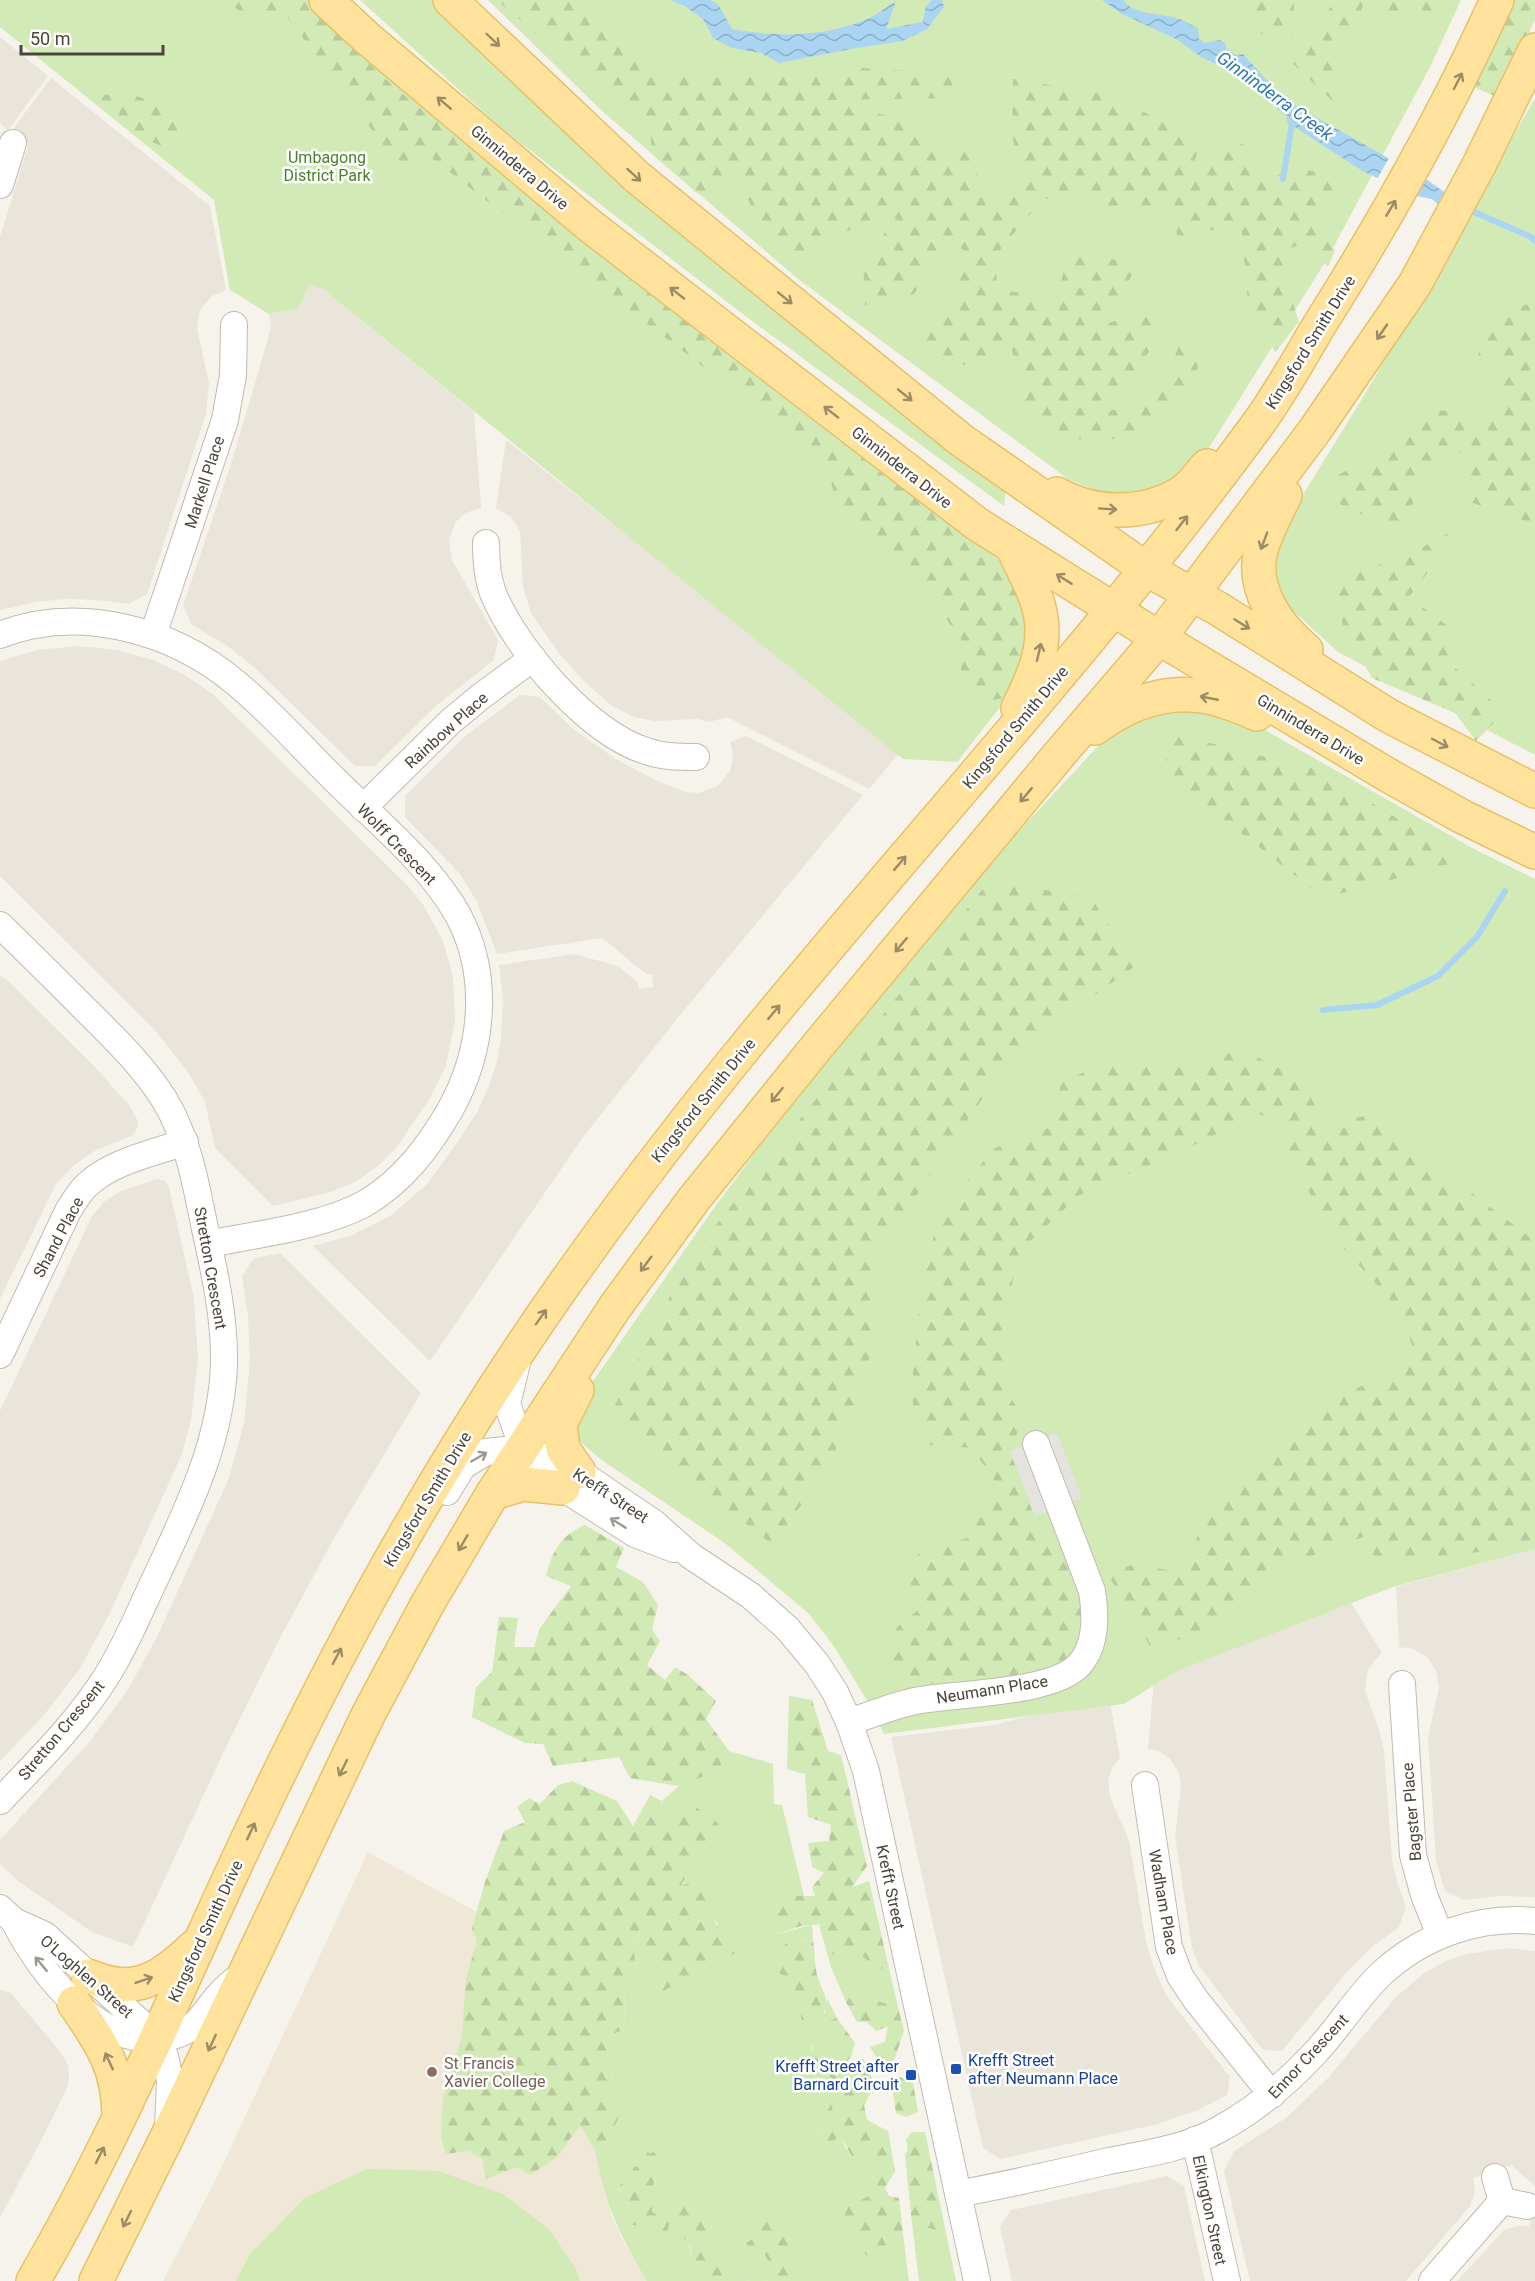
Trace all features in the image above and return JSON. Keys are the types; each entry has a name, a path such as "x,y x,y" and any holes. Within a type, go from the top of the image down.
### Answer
{"main road":[{"name":"Ginninderra Drive","path":"326,0 367,38 589,225 977,524 1113,610 1342,748 1461,816 1535,852"},
{"path":"450,0 637,177 961,440 1146,569 1389,716 1535,791"},
{"name":"Kingsford Smith Drive","path":"33,2281 119,2118 318,1693 410,1526 521,1346 647,1171 753,1038 1113,610 1260,422 1361,258 1432,134 1497,0"},
{"path":"96,2281 368,1715 428,1603 493,1493 615,1307 694,1199 814,1049 1159,638 1315,430 1415,284 1479,165 1535,50"},
{"path":"961,440 1069,501 1108,511 1155,505 1182,492 1206,467 1260,422"},
{"path":"1315,430 1263,542 1259,561 1264,593 1279,624 1292,638 1389,716"},
{"path":"1000,744 1034,674 1042,640 1041,616 1012,548"},
{"path":"1058,756 1129,706 1154,698 1178,694 1226,701 1342,748"},
{"path":"493,1493 523,1484 571,1480 563,1449 560,1424 615,1307"},
{"path":"119,2118 119,2093 112,2066 95,2035 81,1990 147,1981 172,1967 200,1941"}],"street":[{"path":"0,185 13,143"},
{"name":"Markell Place","path":"153,635 225,420 233,375 234,325"},
{"path":"486,543 486,566 492,590 500,608 533,658 562,692 620,740 645,751 671,757 696,757"},
{"name":"Wolff Crescent","path":"0,635 36,626 71,622 107,624 153,635 192,652 236,683 422,866 458,916 468,939 477,979 479,1012 474,1054 463,1086 446,1117 414,1164 389,1188 363,1204 331,1218 208,1244"},
{"name":"Rainbow Place","path":"363,808 450,722 533,658"},
{"name":"Stretton Crescent","path":"0,925 122,1046 146,1072 165,1101 185,1142 208,1244 221,1310 224,1365 222,1391 211,1447 192,1498 132,1628 106,1676 63,1733 0,1801"},
{"name":"Shand Place","path":"0,1355 68,1211 88,1184 117,1167 185,1142"},
{"path":"521,1346 507,1404 523,1448"},
{"name":"Neumann Place","path":"849,1722 916,1701 1034,1685 1064,1674 1079,1665 1093,1636 1096,1613 1092,1591 1036,1444"},
{"name":"Krefft Street","path":"410,1526 441,1501 463,1466 486,1452 523,1448 571,1480 654,1523 691,1556 751,1596 787,1628 817,1664 835,1692 849,1722 866,1771 977,2281"},
{"name":"Bagster Place","path":"1402,1684 1413,1855 1424,1895 1440,1935"},
{"name":"Wadham Place","path":"1145,1785 1169,1947 1180,1976 1196,2000 1272,2096"},
{"name":"Ennor Crescent","path":"958,2194 1156,2151 1195,2140 1215,2131 1245,2115 1272,2096 1314,2054 1380,1975 1409,1952 1440,1935 1471,1925 1492,1921 1535,1922"},
{"name":"O'Loghlen Street","path":"5,1922 28,1948 81,1990 104,2027 135,2037 155,2040 181,2034 205,2014 220,1993 246,1971"},
{"path":"155,2040 165,2056 170,2081 168,2135"},
{"name":"Elkington Street","path":"1195,2140 1227,2281"},
{"path":"1432,2281 1498,2189 1527,2206"}],"shaded area":[{"path":"0,37 48,76 8,130 0,123"},
{"path":"51,78 210,206 226,290 212,296 200,310 197,328 209,383 206,414 147,594 129,604 65,599 36,602 0,610 0,237 28,146 11,132"},
{"path":"309,283 323,289 474,412 481,508 465,513 455,523 449,540 452,560 498,640 494,660 437,705 375,766 355,766 254,667 226,645 192,625 183,606 231,464 263,356 271,326 269,314 298,309"},
{"path":"506,440 901,751 869,789 727,717 709,722 698,719 654,721 634,717 612,706 583,680 558,652 531,613 523,587 520,531 511,517 496,508"},
{"path":"78,646 118,650 153,660 185,675 214,695 409,887 424,906 443,941 453,977 455,1020 446,1066 430,1098 396,1148 379,1165 357,1181 331,1192 273,1206 215,1148 205,1102 188,1072 154,1029 0,876 0,661 37,650"},
{"path":"520,695 540,697 573,729 617,760 660,782 686,792 698,793 718,786 730,771 733,756 730,742 746,736 863,795 681,1014 583,1137 430,1361 313,1246 353,1235 390,1216 427,1184 461,1137 477,1112 497,1061 503,999 499,965 574,954 618,966 638,983 639,989 653,987 652,974 646,974 602,938 497,954 477,902 460,874 405,817 405,796 464,737"},
{"path":"0,976 5,978 93,1065 128,1104 137,1119 138,1127 132,1136 96,1150 74,1165 56,1184 0,1299"},
{"path":"157,1179 165,1181 169,1187 194,1299 198,1359 191,1420 182,1454 109,1615 79,1670 43,1716 0,1761 0,1411 92,1216 104,1202 121,1191"},
{"path":"280,1253 421,1393 333,1540 279,1640 225,1749 133,1947 92,1932 18,1881 0,1864 0,1840 91,1740 127,1691 157,1637 229,1478 244,1423 250,1359 248,1317 242,1276 253,1259"},
{"path":"1057,1433 1082,1498 1035,1516 1010,1451"},
{"path":"1535,1549 1535,1897 1499,1896 1464,1900 1445,1891 1436,1861 1428,1738 1439,1687 1436,1671 1427,1657 1414,1649 1399,1647 1396,1587"},
{"path":"1351,1603 1382,1653 1368,1670 1365,1691 1384,1751 1392,1860 1406,1907 1399,1927 1372,1947 1347,1972 1282,2051 1263,2050 1199,1966 1192,1948 1175,1836 1181,1786 1179,1773 1171,1760 1159,1751 1148,1749 1154,1678"},
{"path":"1109,1696 1120,1758 1112,1768 1108,1780 1110,1797 1129,1840 1146,1941 1152,1963 1166,1995 1230,2077 1227,2095 1195,2111 1158,2124 1000,2159 983,2148 891,1737 993,1725"},
{"name":"St Francis Xavier College","path":"368,1852 611,1986 611,2215 623,2241 647,2281 163,2281 216,2179"},
{"path":"1510,1948 1535,1951 1535,2186 1511,2165 1473,2178 1475,2192 1470,2206 1406,2281 1250,2281 1224,2171 1234,2151 1286,2118 1327,2079 1396,1997 1424,1973 1446,1961 1467,1954"},
{"path":"0,1990 11,1993 62,2054 68,2065 69,2075 68,2086 0,2218"},
{"path":"1167,2176 1184,2186 1205,2281 1012,2281 1000,2227 1011,2210"},
{"path":"1535,2195 1535,2281 1457,2281 1504,2230 1517,2226 1529,2226"}],"green space":[{"name":"Umbagong District Park","path":"0,0 314,0 965,527 1019,586 1026,633 1008,697 957,762 903,759 323,289 309,284 298,309 269,314 230,290 214,200 0,27"},
{"path":"226,0 302,0 393,86 471,150 1008,567 1030,642 1008,697 979,703 961,679 962,641 928,593 840,520 826,461 426,154 410,169 387,150 285,14 248,18"},
{"path":"360,0 433,0 481,52 1006,487 1004,506 744,315 500,127"},
{"path":"488,0 1461,0 1430,67 1327,259 1192,475 1116,499 1068,479 798,279 602,111"},
{"path":"497,0 575,0 624,33 661,75 733,71 778,76 864,68 951,74 954,98 823,100 921,124 943,147 985,146 974,185 994,206 1023,190 1012,133 1013,79 1111,95 1159,120 1202,137 1189,179 1232,140 1257,151 1248,188 1296,167 1340,178 1320,225 1335,251 1328,267 1303,244 1284,250 1289,291 1299,322 1275,352 1248,303 1242,231 1212,230 1179,241 1170,208 1132,207 1110,220 1077,187 1041,201 994,257 998,289 1056,299 1068,257 1100,257 1138,264 1102,325 1149,311 1161,333 1140,365 1115,393 1084,415 1119,409 1164,386 1181,339 1201,356 1188,401 1132,439 1074,439 1024,418 1012,349 957,367 921,345 946,311 971,255 950,241 914,294 865,305 863,261 897,218 846,231 792,257 764,232 738,179 698,194 653,155 649,128 610,92"},
{"path":"1238,0 1294,0 1293,36 1263,35 1234,6"},
{"path":"1333,0 1367,0 1336,53 1341,109 1284,55 1318,39"},
{"path":"1380,0 1441,0 1433,23 1379,9"},
{"path":"1509,0 1535,0 1535,20 1499,98 1469,85"},
{"path":"132,94 167,108 180,131 182,154 144,139 93,95"},
{"path":"1535,98 1535,755 1338,652 1279,598 1275,540 1365,394"},
{"path":"1535,303 1535,524 1467,501 1466,449 1435,468 1396,531 1340,504 1331,478 1372,459 1439,410 1491,419 1508,365 1477,360 1488,312"},
{"path":"1452,531 1439,558 1409,597 1453,630 1452,665 1504,712 1476,741 1455,713 1372,678 1343,626 1332,575 1369,568 1405,557"},
{"path":"1535,610 1535,639 1517,620"},
{"path":"1166,700 1235,713 1474,849 1535,879 1535,1549 1393,1587 1177,1671 1124,1704 884,1734 868,1702 833,1645 809,1614 726,1544 603,1461 579,1441 573,1423 582,1397 714,1208 804,1086 1001,850 1116,727"},
{"path":"1173,734 1319,770 1464,860 1324,898 1163,772"},
{"path":"990,880 1091,898 1137,965 1020,1047 957,1134 874,1259 869,1367 831,1462 773,1545 609,1417 689,1259"},
{"path":"1242,1050 1302,1079 1324,1125 1369,1115 1535,1241 1535,1539 1498,1550 1376,1563 1366,1536 1282,1567 1247,1605 1193,1636 1150,1646 1107,1573 1135,1564 1178,1572 1213,1509 1255,1479 1319,1405 1418,1361 1400,1311 1332,1235 1283,1143 1292,1123 1257,1114 1188,1148 1078,1196 1021,1250 1002,1321 1009,1394 1023,1418 1010,1451 1034,1516 1073,1570 1085,1626 1063,1662 978,1685 921,1683 883,1666 897,1627 922,1607 905,1572 923,1548 969,1538 994,1480 972,1448 922,1444 911,1394 921,1291 939,1213 995,1148 1048,1128 1062,1081 1119,1059 1168,1070"},
{"path":"585,1525 624,1548 616,1567 643,1582 658,1605 652,1630 660,1641 647,1665 665,1680 675,1667 688,1675 716,1701 706,1719 729,1751 717,1771 679,1786 630,1778 619,1757 553,1766 543,1744 525,1743 472,1717 476,1687 492,1672 499,1617 518,1618 514,1647 534,1647 540,1628 571,1586 546,1576 555,1551 569,1534"},
{"path":"789,1696 812,1700 828,1751 841,1755 867,1866 852,1887 869,1881 888,1964 880,1970 854,1950 833,1955 823,1924 801,1926 777,1934 765,1918 772,1896 815,1896 812,1887 824,1873 812,1867 808,1843 829,1841 831,1825 808,1817 805,1774 787,1769"},
{"path":"729,1751 773,1764 774,1804 782,1805 804,1896 772,1896 777,1934 812,1925 813,1940 791,1941 787,1977 801,2008 825,2013 827,1998 837,2018 822,2023 834,2036 839,2051 832,2060 825,2051 811,2046 811,2066 841,2083 843,2100 849,2103 835,2119 826,2119 821,2124 822,2136 835,2147 833,2140 841,2137 846,2149 867,2153 874,2171 869,2188 873,2194 847,2207 853,2226 877,2235 903,2234 909,2281 880,2281 852,2277 852,2281 794,2281 796,2268 791,2249 757,2236 751,2249 763,2251 771,2266 765,2265 763,2274 767,2281 749,2281 707,2240 714,2220 685,2227 692,2258 715,2278 712,2281 647,2281 614,2218 595,2150 602,2152 613,2081 604,2039 624,2029 625,1987 636,1968 633,1944 642,1928 719,1925 679,1886 653,1840 662,1801 679,1786 717,1771","holes":["664,2155 652,2188 652,2212 671,2219 626,2205 631,2196 616,2189 646,2165 640,2159"]},
{"path":"572,1781 617,1801 633,1826 650,1795 662,1801 654,1839 688,1801 719,1824 680,1886 703,1880 719,1895 710,1915 736,1953 663,1991 641,1929 633,1944 636,1968 625,1987 624,2029 604,2039 613,2081 612,2095 622,2110 602,2152 595,2150 580,2125 557,2157 530,2175 518,2167 486,2179 482,2159 468,2151 446,2154 441,2137 443,2098 462,2036 466,1978 477,1941 472,1928 485,1882 504,1831 525,1822 517,1807 529,1798 540,1804 558,1785"},
{"path":"823,1924 880,1970 888,1964 898,2007 853,1994 846,2002 831,1967 819,1925"},
{"path":"813,1940 815,1964 826,2007 820,2018 813,2024 801,2019 801,2008 787,1977 771,1969 776,1950 791,1941"},
{"path":"853,1994 898,2007 904,2031 891,2070 880,2063 870,2047 885,2042 888,2026 877,2031 866,2022 857,2022 846,2002"},
{"path":"837,2018 855,2043 851,2057 844,2065 849,2070 854,2062 863,2058 875,2085 864,2105 867,2120 888,2131 895,2171 885,2188 889,2196 899,2198 903,2234 882,2237 887,2247 875,2261 861,2251 864,2233 853,2226 845,2216 847,2207 873,2194 869,2188 874,2171 867,2153 853,2158 841,2137 834,2140 835,2147 823,2149 817,2144 822,2136 821,2124 826,2119 818,2106 823,2094 831,2104 835,2118 848,2103 843,2100 841,2083 811,2066 810,2057 814,2038 824,2039 825,2051 832,2059 838,2051 834,2036 827,2034 822,2023"},
{"path":"900,2077 913,2083 918,2112 906,2117 896,2113 891,2080"},
{"path":"912,2132 925,2132 946,2233 912,2223 905,2155 908,2150 906,2139"},
{"path":"644,2139 649,2154 657,2151 664,2155 652,2188 652,2212 671,2218 666,2236 648,2235 646,2225 632,2225 626,2205 631,2196 616,2189 629,2177 634,2167 645,2165 640,2159 625,2163 621,2146"},
{"path":"367,2169 438,2171 503,2194 549,2229 576,2269 580,2281 236,2281 250,2254 306,2197"},
{"path":"682,2203 689,2208 707,2205 714,2220 707,2240 749,2281 712,2281 714,2278 692,2258 690,2245 683,2237 685,2227 677,2225 676,2214"},
{"path":"769,2220 787,2229 796,2268 794,2281 767,2281 763,2274 764,2265 770,2265 763,2251 751,2249 746,2243 757,2236 756,2226"},
{"path":"912,2223 946,2233 956,2281 919,2281"},
{"path":"870,2272 880,2281 852,2281 851,2277"}],"water":[{"path":"670,0 710,0 718,4 732,29 781,34 813,33 844,27 869,18 896,1 886,29 923,22 926,6 932,0 942,0 944,7 927,29 903,41 779,63 761,53 732,48 713,38 703,19 685,6"},
{"path":"1102,0 1123,0 1133,8 1181,20 1198,28 1199,39 1205,43 1220,40 1226,44 1226,49 1237,55 1243,54 1284,99 1429,181 1447,194 1440,206 1432,199 1417,196 1364,172 1287,122 1287,116 1227,69 1201,57 1178,40 1120,13"}],"pier":[{"path":"1390,156 1424,175 1412,197 1376,181"}],"waterway":[{"path":"1283,179 1293,117"},
{"name":"Ginninderra Creek","path":"1465,208 1531,237 1535,241"},
{"path":"1323,1010 1377,1005 1438,976 1477,937 1505,891"}],"place":[{"name":"Krefft Street after Neumann Place","path":"956,2069"},
{"name":"St Francis Xavier College","path":"432,2072"},
{"name":"Krefft Street after Barnard Circuit","path":"911,2075"}]}
